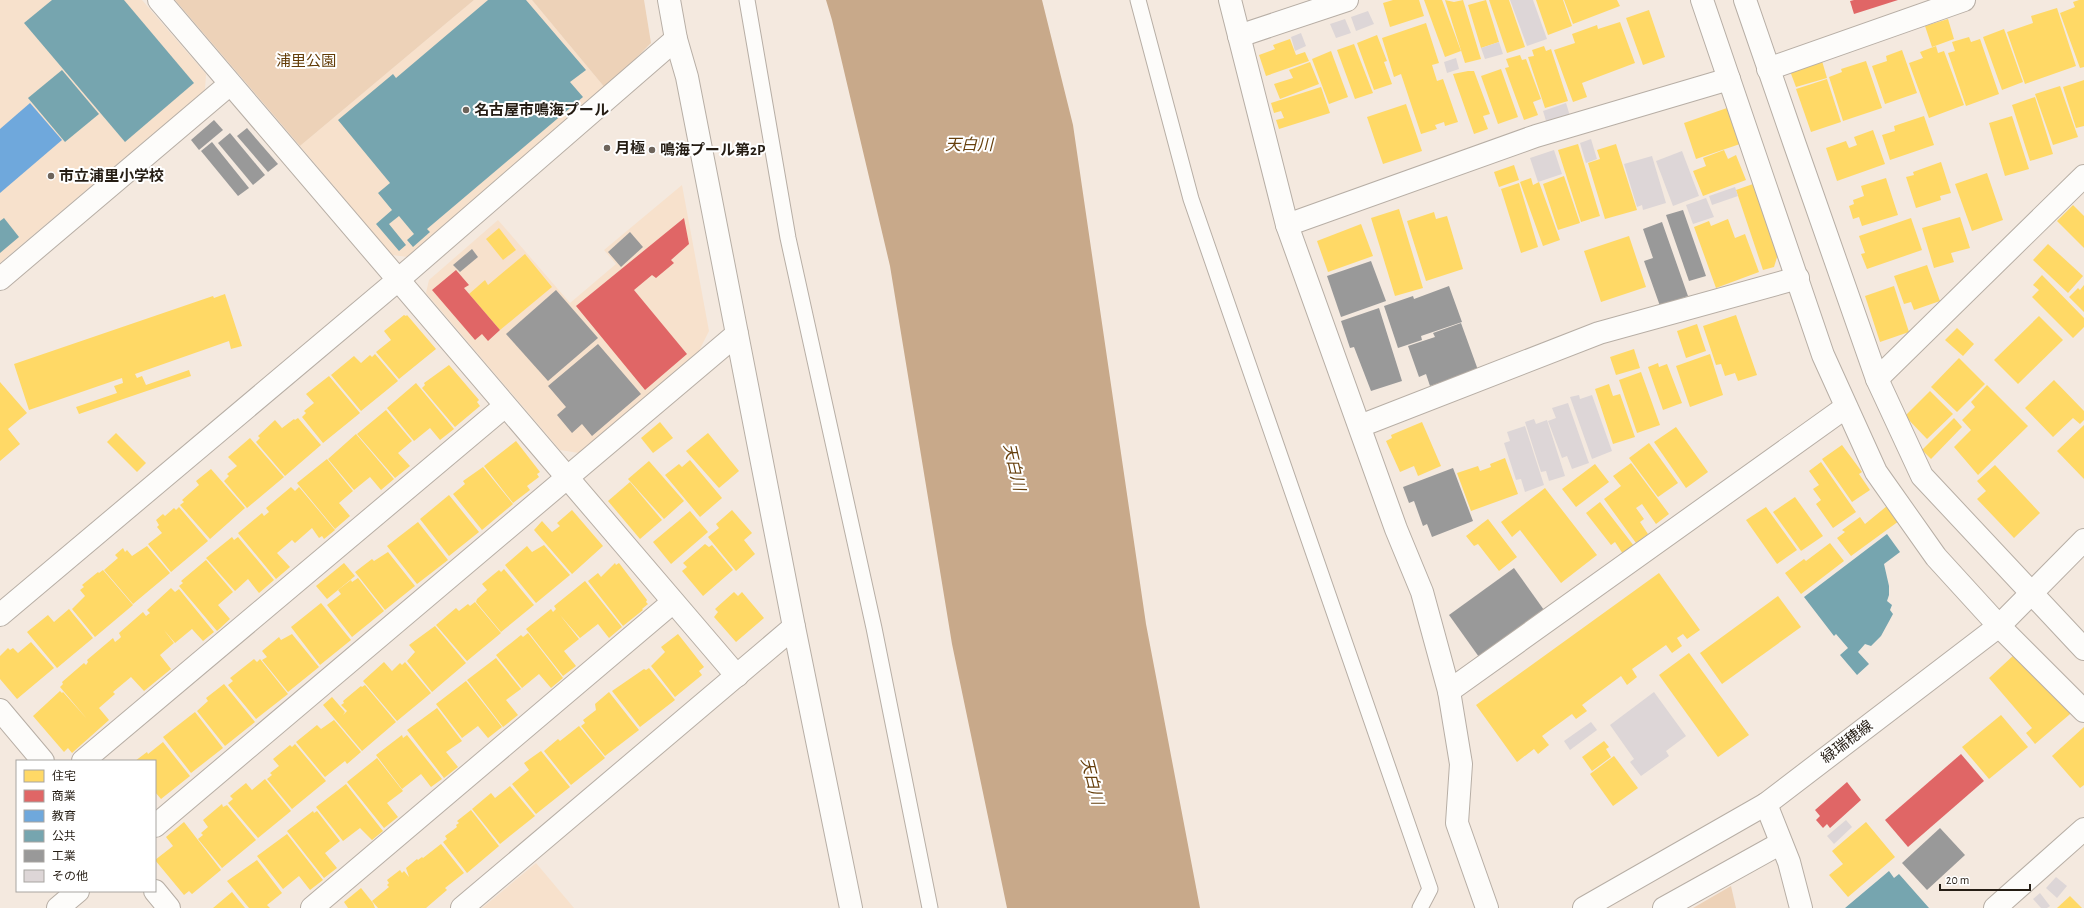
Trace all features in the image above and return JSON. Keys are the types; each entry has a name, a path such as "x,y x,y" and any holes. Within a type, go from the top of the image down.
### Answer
{"street":[{"path":"159,0 737,676"},
{"path":"669,0 676,39 687,77 794,628 851,908"},
{"path":"1230,0 1287,225 1396,529 1422,592 1449,692 1461,764 1457,822 1487,908"},
{"path":"1239,36 1347,0"},
{"path":"1702,0 1823,355 1876,472 1936,557 2000,626 2084,711"},
{"path":"1746,0 1768,69 1878,379 1922,476 2084,649"},
{"path":"1768,69 1964,0"},
{"path":"0,615 398,280 676,39"},
{"path":"1287,225 1536,136 1729,79"},
{"path":"0,279 230,84"},
{"path":"1878,379 2084,176"},
{"path":"1360,426 1599,333 1798,278"},
{"path":"156,825 738,334"},
{"path":"84,760 505,406"},
{"path":"1449,692 1846,407"},
{"name":"緑瑞穂線","path":"1584,908 1766,804 2000,626 2084,540"},
{"path":"312,908 673,602"},
{"path":"462,908 794,628"},
{"path":"0,710 42,760"},
{"path":"1766,804 1789,862 1801,908"},
{"path":"1995,908 2084,830"},
{"path":"1664,908 1781,843"},
{"path":"58,908 77,892"},
{"path":"156,892 169,908"}],"lane":[{"path":"747,0 788,238 874,628 930,908"},
{"path":"1138,0 1191,199 1430,889 1420,908"}],"shaded area":[{"name":"市立浦里小学校","path":"0,0 142,0 206,74 205,90 0,263"},
{"path":"474,0 532,0 606,89 408,257 392,255 300,146"},
{"path":"682,185 709,331 698,353 579,453 560,450 426,293 429,280 498,220 570,303 616,264 604,250"},
{"path":"536,863 574,908 482,908"}],"green space":[{"name":"浦里公園","path":"175,0 474,0 300,146"},
{"path":"532,0 644,0 651,43 606,89"},
{"path":"1731,886 1736,908 1693,908"}],"water":[{"name":"天白川","path":"826,0 1042,0 1073,125 1146,624 1200,908 1007,908 952,644 890,266"}],"building: 住宅":[{"path":"1393,0 1419,0 1424,16 1390,27 1383,3"},
{"path":"1424,0 1442,0 1461,51 1445,57"},
{"path":"1445,0 1454,2 1463,0 1481,59 1465,63"},
{"path":"1486,0 1499,42 1481,48 1468,5"},
{"path":"1489,0 1509,0 1525,47 1507,53"},
{"path":"1536,0 1563,0 1572,26 1548,35"},
{"path":"1564,0 1617,0 1620,6 1573,24"},
{"path":"2084,0 2084,67 2080,68 2060,13 2075,7 2073,2"},
{"path":"2057,8 2076,66 2025,84 2007,32 2033,23 2031,16"},
{"path":"1649,10 1665,57 1643,65 1626,18"},
{"path":"1948,19 1954,39 1932,47 1925,26"},
{"path":"1620,22 1635,63 1582,83 1587,97 1573,102 1554,50 1575,43 1572,34 1597,25 1598,29"},
{"path":"1426,23 1439,63 1432,65 1437,81 1443,79 1458,122 1445,126 1444,122 1435,125 1437,129 1421,134 1401,74 1394,77 1382,38"},
{"path":"2004,29 2023,82 2002,90 1983,37"},
{"path":"1377,35 1387,61 1384,62 1392,84 1374,90 1357,43"},
{"path":"1969,37 1971,42 1980,39 1999,94 1966,106 1948,53 1955,51 1952,42"},
{"path":"1290,39 1296,55 1305,52 1309,61 1266,76 1259,55 1275,49 1273,45"},
{"path":"1354,44 1373,93 1355,99 1337,50"},
{"path":"1544,46 1546,51 1551,49 1568,101 1545,108 1528,57 1534,56 1532,50"},
{"path":"1936,46 1938,53 1944,51 1964,105 1929,118 1909,63 1923,58 1920,52"},
{"path":"1902,50 1917,93 1885,104 1872,66 1887,61 1886,56"},
{"path":"1331,51 1348,97 1329,104 1312,59"},
{"path":"1520,55 1522,60 1526,59 1541,99 1533,102 1538,115 1524,120 1505,68 1509,67 1506,59"},
{"path":"1822,61 1827,78 1796,87 1790,71"},
{"path":"1866,61 1882,108 1843,121 1829,77 1842,72 1841,69"},
{"path":"1310,62 1319,84 1280,99 1274,84 1293,78 1289,70"},
{"path":"1501,69 1518,117 1498,124 1481,76"},
{"path":"1474,71 1490,114 1483,116 1488,129 1474,134 1453,74"},
{"path":"1827,79 1841,122 1811,132 1796,89"},
{"path":"2084,80 2084,126 2076,128 2063,87"},
{"path":"2060,86 2078,137 2053,145 2035,94"},
{"path":"1321,87 1330,113 1279,129 1276,120 1284,118 1281,111 1274,113 1271,103"},
{"path":"2035,97 2053,154 2030,161 2012,105"},
{"path":"1406,104 1422,151 1383,164 1367,117"},
{"path":"1727,108 1740,144 1696,159 1684,123"},
{"path":"1924,116 1934,145 1890,160 1882,135 1895,131 1894,126"},
{"path":"2012,116 2029,169 2005,176 1989,123"},
{"path":"1873,130 1885,164 1837,181 1826,148 1846,141 1849,148 1857,145 1854,137"},
{"path":"1578,144 1600,216 1581,222 1558,150"},
{"path":"1616,144 1637,210 1605,219 1588,163 1600,159 1597,150"},
{"path":"1724,150 1728,159 1736,155 1746,180 1703,196 1693,171 1706,166 1703,158"},
{"path":"1941,162 1951,193 1940,196 1941,200 1916,208 1906,177 1914,175 1913,172"},
{"path":"1514,165 1519,180 1499,187 1494,172"},
{"path":"1987,173 2003,220 1972,231 1955,184"},
{"path":"1564,176 1580,223 1558,230 1543,184"},
{"path":"1531,178 1533,185 1539,182 1560,240 1543,246 1520,182"},
{"path":"1886,178 1898,215 1862,226 1859,217 1853,219 1849,206 1854,204 1853,200 1864,196 1861,186"},
{"path":"1519,183 1538,247 1521,253 1501,189"},
{"path":"1753,184 1778,254 1774,267 1763,270 1736,190"},
{"path":"2073,205 2084,216 2084,248 2057,221"},
{"path":"1399,209 1423,288 1395,296 1371,218"},
{"path":"1434,212 1436,219 1447,216 1463,269 1426,281 1407,221"},
{"path":"1960,217 1970,248 1951,253 1954,262 1934,268 1922,228"},
{"path":"1911,218 1922,250 1867,269 1861,254 1865,253 1859,236"},
{"path":"1728,219 1735,238 1745,234 1759,272 1716,288 1694,227 1709,221 1711,226"},
{"path":"1361,224 1373,256 1328,272 1317,241"},
{"path":"499,228 516,250 503,260 486,239"},
{"path":"1629,236 1646,287 1601,302 1584,251"},
{"path":"2048,244 2083,276 2068,293 2033,260"},
{"path":"525,254 552,287 500,330 469,294 485,280 488,285"},
{"path":"1927,265 1940,301 1914,310 1911,302 1904,304 1894,276"},
{"path":"2042,275 2084,318 2084,327 2073,338 2032,297 2039,290 2033,285"},
{"path":"2084,285 2084,312 2069,297 2078,288 2080,290"},
{"path":"1894,286 1909,332 1880,342 1865,296"},
{"path":"225,294 242,346 231,349 229,341 135,374 137,378 142,376 146,385 189,370 191,376 79,414 76,407 117,393 114,386 123,383 122,378 29,410 14,364 213,296 214,298"},
{"path":"404,315 407,315 436,349 399,379 376,352 391,340 384,331"},
{"path":"1736,315 1757,375 1738,381 1735,373 1725,376 1721,364 1716,365 1703,326"},
{"path":"2039,316 2063,340 2018,384 1994,360"},
{"path":"1697,324 1706,351 1686,358 1677,331"},
{"path":"1957,328 1974,344 1963,356 1945,340"},
{"path":"1634,349 1640,368 1616,375 1610,357"},
{"path":"375,354 398,381 361,411 331,375 354,356 361,363 370,355 372,357"},
{"path":"1710,354 1723,395 1690,407 1676,366"},
{"path":"1959,358 1985,384 1957,412 1931,387"},
{"path":"1658,363 1659,367 1667,364 1682,403 1663,410 1648,367"},
{"path":"449,365 479,400 477,402 480,406 455,427 422,388 425,385 424,383"},
{"path":"1641,372 1660,425 1637,433 1619,380"},
{"path":"329,376 360,413 323,443 302,417 306,413 304,411 314,403 306,394"},
{"path":"2054,380 2084,411 2084,420 2080,424 2073,418 2053,437 2025,408"},
{"path":"0,382 27,413 8,429 20,444 0,461"},
{"path":"416,383 454,429 440,440 430,428 414,441 387,408"},
{"path":"1609,384 1613,396 1620,394 1635,437 1613,444 1595,389"},
{"path":"1987,385 2028,426 1978,475 1954,447 1971,430 1962,420 1975,407 1971,402"},
{"path":"1930,391 1953,414 1927,439 1905,416"},
{"path":"386,410 412,441 398,453 410,466 395,478 357,434"},
{"path":"298,418 321,445 285,476 256,442 260,438 258,436 275,420 282,428 294,419 295,420"},
{"path":"1954,418 1962,427 1931,459 1922,450"},
{"path":"660,422 673,438 653,453 641,438"},
{"path":"1422,422 1441,466 1418,476 1414,466 1400,472 1386,441 1392,438 1391,435"},
{"path":"2084,425 2084,479 2057,451"},
{"path":"1676,427 1708,472 1686,488 1654,442"},
{"path":"116,433 146,463 137,472 107,442"},
{"path":"708,433 739,471 719,488 686,451"},
{"path":"356,434 394,479 381,490 370,477 354,490 328,459"},
{"path":"250,438 284,477 247,508 224,481 229,476 227,474 237,466 228,457"},
{"path":"516,441 540,472 537,474 539,477 527,486 530,490 513,503 484,466"},
{"path":"1649,443 1678,483 1658,497 1629,458"},
{"path":"1842,445 1862,472 1859,474 1870,490 1852,502 1822,459"},
{"path":"1505,458 1518,494 1471,511 1457,473 1478,466 1480,471 1491,467 1490,464"},
{"path":"327,459 353,491 339,503 350,516 335,529 297,483"},
{"path":"690,460 722,498 700,517 665,475 679,464 682,467"},
{"path":"649,461 684,501 664,519 628,479"},
{"path":"1821,462 1856,512 1833,528 1816,504 1821,500 1813,489 1819,485 1809,471"},
{"path":"1631,463 1669,514 1656,524 1642,504 1636,508 1644,519 1640,522 1648,534 1636,543 1604,499 1621,486 1613,476"},
{"path":"1595,464 1609,482 1576,507 1562,489"},
{"path":"1995,465 2040,513 2014,538 1977,499 1986,491 1977,481"},
{"path":"483,467 513,504 482,530 453,494 465,484 463,481"},
{"path":"211,469 245,508 210,539 180,505 184,502 182,500 199,485 196,481"},
{"path":"630,482 662,520 640,539 608,501"},
{"path":"291,487 295,491 299,487 335,530 324,539 322,536 319,538 312,528 295,543 292,540 277,553 290,567 276,579 238,533 262,513 264,516 269,512 266,508"},
{"path":"1545,488 1597,555 1561,583 1520,530 1512,537 1501,522"},
{"path":"449,495 479,532 449,556 420,519"},
{"path":"1795,497 1823,536 1801,551 1773,512"},
{"path":"1600,502 1634,546 1623,554 1615,542 1611,545 1586,513"},
{"path":"1887,506 1899,521 1851,556 1837,538 1845,532 1842,530 1860,517 1865,524"},
{"path":"179,507 208,541 171,572 148,544 162,533 157,527 159,525 156,520 163,514 165,516 174,508 176,510"},
{"path":"1766,507 1797,550 1777,564 1746,520"},
{"path":"572,510 603,546 572,574 534,530 542,521 552,532 560,526 557,523"},
{"path":"732,510 752,533 744,540 755,554 736,571 708,537 719,528 716,524"},
{"path":"690,511 708,532 671,564 653,542"},
{"path":"1488,519 1517,557 1499,571 1478,544 1474,546 1466,536"},
{"path":"418,522 448,560 417,584 387,546"},
{"path":"232,537 234,540 238,537 274,580 259,593 248,579 235,591 206,558"},
{"path":"1830,543 1844,561 1801,594 1785,573 1804,559 1806,561"},
{"path":"705,544 709,547 712,545 733,570 703,596 682,571 687,567 683,563"},
{"path":"544,545 570,575 536,603 505,565 527,546 532,552"},
{"path":"147,546 170,573 133,604 104,570 118,558 115,555 123,548 125,552 127,550 132,556"},
{"path":"388,552 415,586 385,610 355,572 372,559 374,561"},
{"path":"206,560 233,592 218,605 230,619 217,631 179,586 183,583 181,581"},
{"path":"344,563 355,576 327,599 316,586"},
{"path":"615,563 616,565 619,563 647,600 646,602 648,604 642,609 643,610 623,626 588,581 598,573 601,577"},
{"path":"504,569 534,605 501,632 476,602 477,599 487,590 482,584 499,570 501,572"},
{"path":"103,570 133,605 95,637 72,609 85,596 80,590 84,587 82,585 98,572 99,573"},
{"path":"1659,573 1700,630 1687,639 1683,634 1677,638 1682,646 1672,653 1666,645 1632,669 1637,677 1627,685 1621,676 1582,705 1587,711 1576,719 1572,714 1542,736 1549,745 1538,754 1534,749 1517,762 1476,705"},
{"path":"358,578 384,611 352,637 327,605 341,594 338,590 351,580 352,582"},
{"path":"585,581 622,627 609,638 598,624 580,638 560,615 579,639 564,651 576,666 563,676 526,629 551,609 553,612 556,609 554,606"},
{"path":"171,588 175,592 179,589 214,632 203,641 192,629 175,643 164,630 174,643 160,655 171,669 144,691 131,677 113,692 115,694 99,708 109,720 72,753 68,748 64,752 33,716 60,691 62,693 63,692 87,719 60,687 63,684 62,682 84,663 86,665 88,662 87,660 113,638 115,642 119,639 121,637 119,633 143,612 146,616 150,613 147,610"},
{"path":"734,592 738,596 742,592 764,618 736,642 714,617 718,612 715,609"},
{"path":"1778,596 1801,627 1722,684 1700,653"},
{"path":"475,602 501,633 467,661 436,625 456,608 459,611 468,604 470,606"},
{"path":"321,603 351,640 320,665 291,627"},
{"path":"69,609 93,638 57,668 27,632 48,615 54,622"},
{"path":"435,626 466,663 432,692 407,661 415,652 409,645"},
{"path":"528,633 563,678 551,688 539,674 522,688 496,655 521,635 523,637"},
{"path":"292,634 319,667 288,692 262,660 267,657 262,651 279,637 281,640"},
{"path":"678,634 704,667 699,671 702,675 675,697 651,666 665,652 661,647"},
{"path":"31,642 54,668 17,699 0,679 0,656 8,648 10,650 13,648 18,653"},
{"path":"1689,653 1749,735 1718,757 1659,675"},
{"path":"2015,654 2076,709 2035,744 2026,733 2032,728 1989,678"},
{"path":"496,658 521,689 506,700 518,715 503,727 467,680"},
{"path":"254,659 257,662 260,659 288,694 256,719 228,685 233,681 230,678"},
{"path":"384,662 392,671 400,663 402,665 405,662 431,693 397,721 363,681"},
{"path":"649,668 675,700 640,727 612,691 644,669 646,670"},
{"path":"466,681 502,727 488,738 478,726 462,738 436,704"},
{"path":"224,684 255,722 225,746 197,711 208,701 206,698"},
{"path":"365,685 396,722 362,751 323,705 332,697 345,712 343,715 347,711 341,705 344,703 343,701 361,686 362,687"},
{"path":"609,692 639,730 605,756 581,726 585,723 583,720 596,710 595,704"},
{"path":"437,708 462,741 446,752 458,767 444,778 407,730"},
{"path":"195,712 223,748 191,773 163,737"},
{"path":"2001,715 2028,747 1989,779 1962,747"},
{"path":"334,720 361,752 347,764 345,761 325,777 296,742 317,725 321,729"},
{"path":"579,726 605,758 571,785 544,751 558,739 560,741"},
{"path":"2084,727 2084,785 2080,788 2052,756"},
{"path":"402,735 403,738 407,735 442,779 431,787 421,774 402,789 376,755"},
{"path":"1604,741 1609,747 1606,749 1611,757 1592,771 1582,757"},
{"path":"163,742 190,776 161,799 156,793 156,760 136,760 147,752 148,754"},
{"path":"295,744 326,781 292,809 267,779 272,775 270,773 279,766 273,759 290,745 292,747"},
{"path":"541,751 570,787 536,814 512,784 529,770 524,763"},
{"path":"1614,756 1638,788 1613,806 1590,774"},
{"path":"377,758 403,791 387,803 398,817 384,828 347,782"},
{"path":"265,779 291,811 258,838 228,803 233,799 230,796 246,783 252,790"},
{"path":"346,784 383,831 372,840 360,828 343,841 316,807"},
{"path":"510,786 535,816 500,844 472,809 491,793 495,798"},
{"path":"222,804 223,807 227,805 256,840 222,868 198,839 203,835 201,833 208,827 203,820"},
{"path":"471,810 499,846 467,873 443,842 447,839 445,836 457,827 456,825 459,823 457,821"},
{"path":"313,811 314,813 317,811 340,841 325,853 337,868 324,878 287,831"},
{"path":"184,822 221,870 192,894 189,891 184,895 156,861 156,859 173,846 166,837"},
{"path":"1866,822 1895,857 1848,897 1829,875 1843,864 1832,851"},
{"path":"287,834 323,880 310,890 299,876 283,889 257,856"},
{"path":"441,844 464,873 445,888 447,890 426,908 378,908 372,901 389,887 387,885 389,883 387,880 400,870 402,873 404,871 409,877 406,868 417,859 423,858"},
{"path":"257,860 282,893 267,905 270,908 249,908 227,881"},
{"path":"361,888 373,903 375,908 348,908 344,902"},
{"path":"232,892 245,908 213,908"},
{"path":"2070,896 2082,908 2057,908"}],"building: 商業":[{"path":"1898,0 1854,14 1850,1"},
{"path":"684,218 689,244 671,260 674,263 656,278 652,275 634,290 687,354 645,390 576,306"},
{"path":"456,270 469,285 464,288 500,330 488,341 482,334 475,340 432,290"},
{"path":"1961,754 1984,781 1908,847 1885,820"},
{"path":"1847,782 1861,800 1830,828 1827,824 1823,828 1816,820 1820,816 1815,810"}],"building: 教育":[{"path":"30,103 62,140 0,193 0,129"}],"building: 公共":[{"path":"52,0 124,0 194,83 125,142 24,23"},
{"path":"488,0 526,0 586,70 570,82 583,97 427,229 430,232 413,247 407,240 414,234 399,216 389,224 406,245 399,251 376,224 392,210 378,193 390,183 338,120 393,74 396,78"},
{"path":"62,70 99,114 65,142 28,98"},
{"path":"4,218 19,237 0,253 0,221"},
{"path":"1887,534 1900,552 1884,564 1889,586 1887,601 1892,605 1890,610 1893,614 1881,636 1871,646 1865,644 1858,652 1869,664 1857,675 1840,655 1848,648 1836,634 1834,636 1804,597"},
{"path":"1889,871 1894,878 1899,874 1929,908 1845,908"}],"building: 工業":[{"path":"214,120 223,130 199,150 191,140"},
{"path":"247,128 278,164 268,172 237,136"},
{"path":"230,133 265,175 253,185 218,143"},
{"path":"212,142 249,188 238,196 201,151"},
{"path":"1683,210 1706,276 1689,281 1666,215"},
{"path":"1662,222 1688,296 1660,306 1644,261 1653,258 1643,229"},
{"path":"630,232 643,247 621,267 608,252"},
{"path":"472,249 478,257 460,272 453,265"},
{"path":"1371,261 1386,301 1341,317 1327,276"},
{"path":"1449,286 1462,322 1421,336 1422,340 1398,348 1384,306 1413,296 1414,299"},
{"path":"556,290 598,338 548,381 506,334"},
{"path":"1379,308 1402,381 1371,391 1354,347 1350,348 1341,321"},
{"path":"1461,323 1478,370 1430,386 1426,374 1419,377 1408,346 1435,337 1433,333"},
{"path":"598,344 641,394 592,436 582,424 572,433 557,415 566,407 548,386"},
{"path":"1453,468 1473,521 1432,537 1427,524 1423,526 1414,501 1409,503 1403,487"},
{"path":"1514,568 1544,610 1479,657 1449,615"},
{"path":"1940,828 1965,855 1927,890 1902,863"}],"building: その他":[{"path":"1510,0 1533,0 1547,39 1527,46"},
{"path":"1368,11 1374,24 1356,31 1351,17"},
{"path":"1345,19 1351,33 1336,38 1330,24"},
{"path":"1301,33 1306,46 1295,51 1291,37"},
{"path":"1499,42 1503,54 1485,59 1481,48"},
{"path":"1456,58 1459,69 1447,73 1444,62"},
{"path":"1566,103 1570,116 1547,124 1543,111"},
{"path":"1591,139 1597,159 1586,163 1580,143"},
{"path":"1554,150 1562,174 1538,182 1530,158"},
{"path":"1682,151 1699,196 1673,206 1656,161"},
{"path":"1652,156 1666,203 1643,210 1642,205 1637,207 1624,164"},
{"path":"1735,187 1738,196 1712,205 1709,196"},
{"path":"1706,198 1714,217 1693,224 1686,205"},
{"path":"1579,395 1580,399 1592,395 1612,451 1592,459 1570,397"},
{"path":"1568,403 1589,463 1572,469 1567,456 1562,458 1548,421 1556,418 1552,408"},
{"path":"1534,419 1536,424 1547,420 1565,476 1549,481 1546,471 1541,472 1525,422"},
{"path":"1525,426 1544,485 1525,492 1521,479 1516,480 1504,443 1510,441 1507,432"},
{"path":"1654,692 1686,736 1666,751 1669,756 1641,776 1630,762 1634,759 1610,725"},
{"path":"1591,722 1597,730 1570,750 1564,741"},
{"path":"1846,820 1852,827 1834,844 1827,836"},
{"path":"2056,877 2067,886 2057,898 2046,888"},
{"path":"2040,893 2050,906 2047,908 2041,908 2033,899"}],"place":[{"name":"名古屋市鳴海プール","path":"466,110"},
{"name":"月極","path":"607,148"},
{"name":"鳴海プール第2P","path":"652,150"},
{"name":"市立浦里小学校","path":"51,176"}]}
